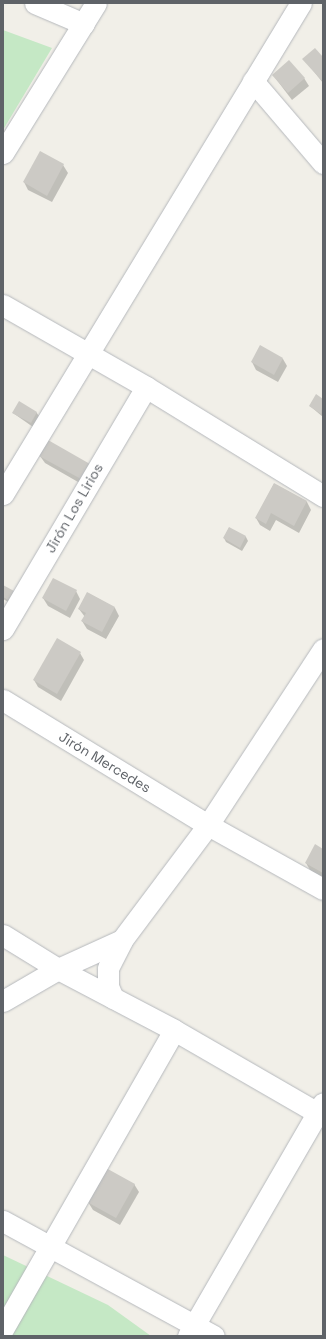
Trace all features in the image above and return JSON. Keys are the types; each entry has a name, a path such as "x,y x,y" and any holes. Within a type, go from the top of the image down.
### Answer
{"street":[{"path":"35,3 84,24"},
{"path":"3,152 96,3"},
{"path":"3,494 301,3"},
{"path":"253,81 323,163"},
{"path":"3,306 146,387 323,496"},
{"name":"Jirón Los Lirios","path":"3,629 146,387"},
{"path":"113,998 108,986 108,968 122,940 208,825 323,649"},
{"name":"Jirón Mercedes","path":"3,700 208,825 323,889"},
{"path":"3,935 58,969 174,1030 321,1111 191,1331"},
{"path":"3,1001 58,969 122,940"},
{"path":"3,1329 174,1030"},
{"path":"3,1221 50,1245 191,1331 214,1336"}],"green space":[{"path":"3,30 52,48 3,130"},
{"path":"3,1255 108,1305 151,1336 3,1336"}],"building":[{"path":"315,48 323,57 323,82 302,59"},
{"path":"289,60 305,78 288,93 272,75"},
{"path":"40,151 64,164 47,196 23,182"},
{"path":"260,345 283,358 274,375 251,362"},
{"path":"316,394 323,399 321,414 309,406"},
{"path":"19,401 37,412 31,423 12,413"},
{"path":"48,440 90,464 81,479 39,456"},
{"path":"274,483 307,501 294,526 271,513 266,524 255,518"},
{"path":"229,527 246,536 240,548 223,538"},
{"path":"53,578 77,590 66,611 42,598"},
{"path":"3,585 14,591 10,601 3,597"},
{"path":"87,592 115,607 102,632 81,621 86,613 78,609"},
{"path":"57,638 81,652 57,694 33,680"},
{"path":"315,844 323,849 323,873 305,863"},
{"path":"106,1168 135,1184 116,1218 87,1202"}]}
